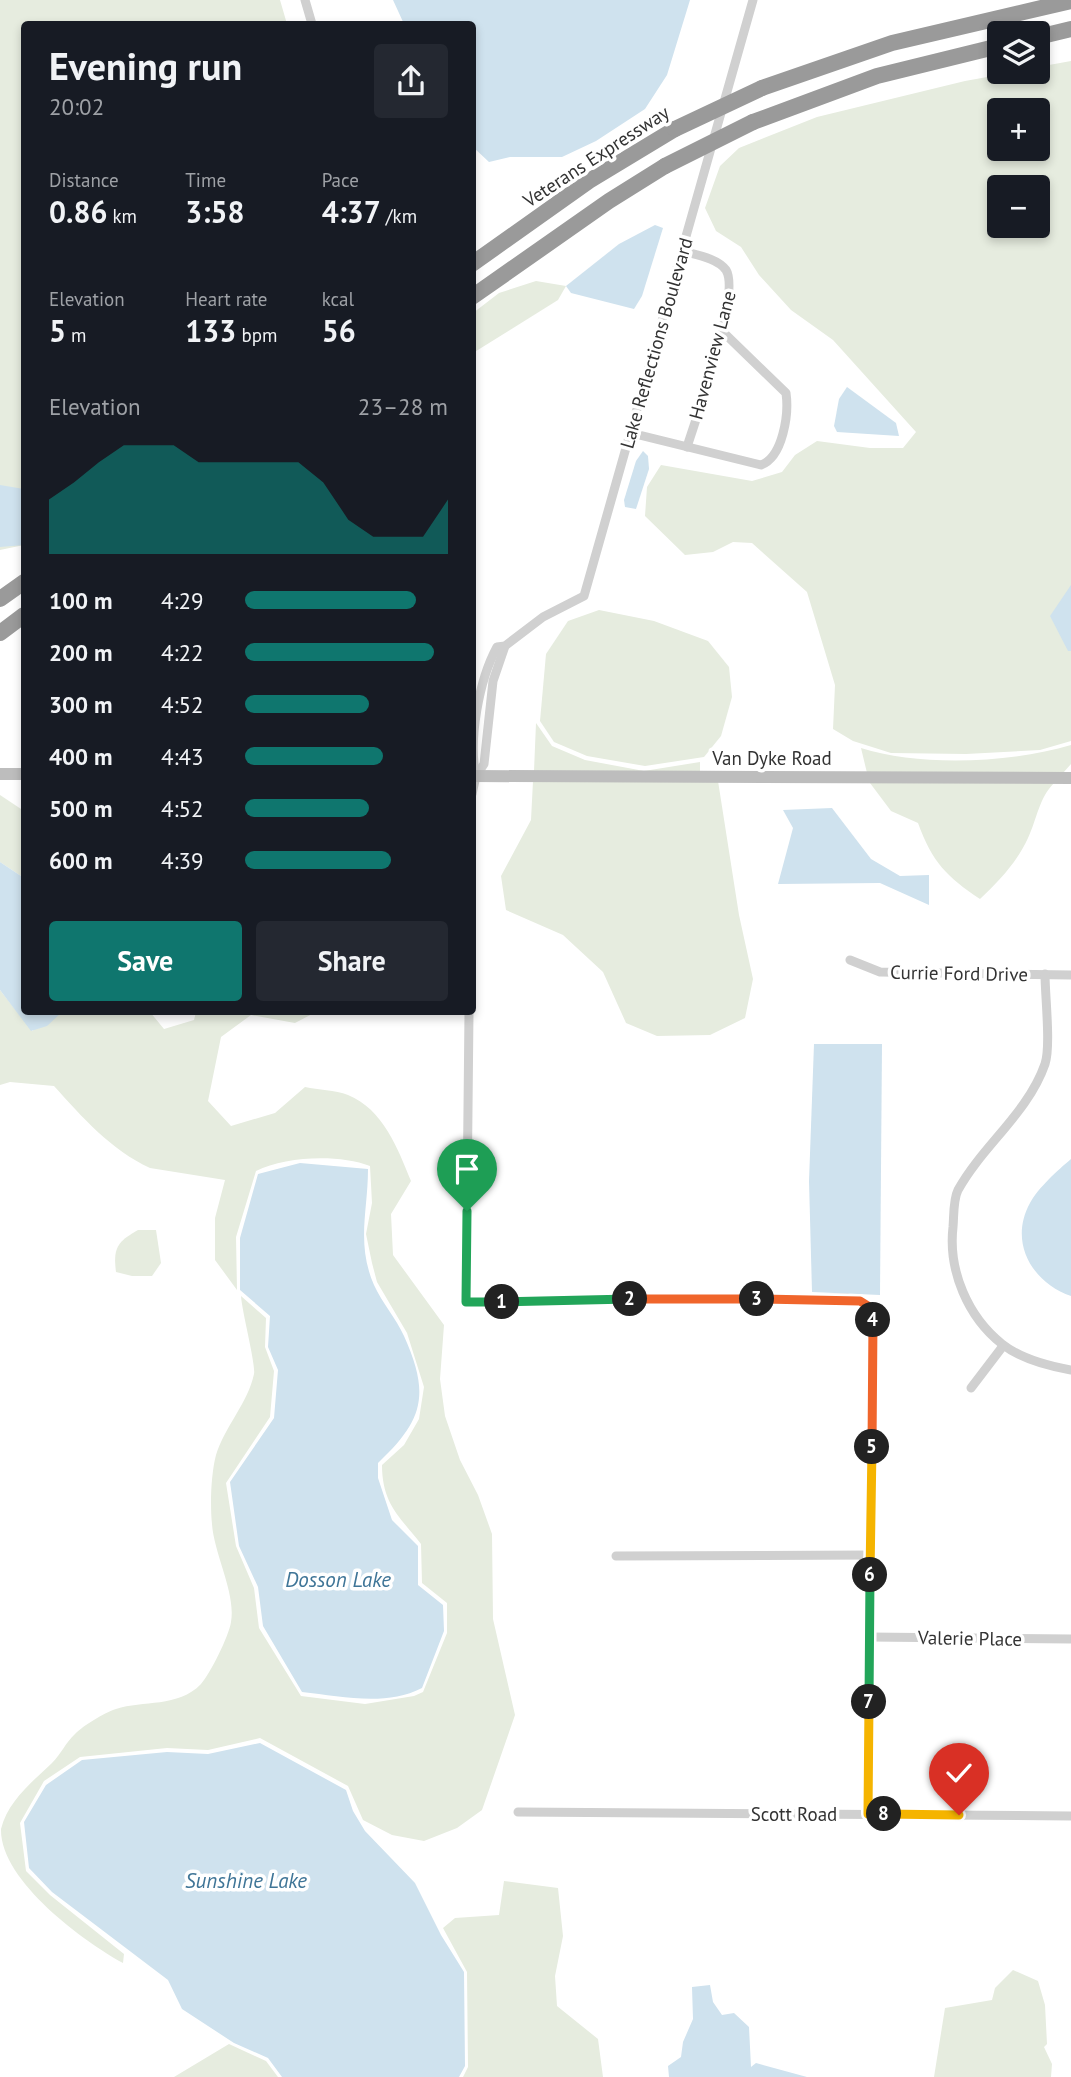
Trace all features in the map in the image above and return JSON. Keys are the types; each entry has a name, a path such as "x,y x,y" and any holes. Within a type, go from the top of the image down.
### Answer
{"highway":[{"name":"Veterans Expressway","path":"476,261 608,169 675,129 762,88 892,43 1071,1"},
{"path":"1050,34 1071,29"},
{"path":"476,294 609,201 665,166 753,122 877,76 987,49"},
{"path":"0,599 21,584"},
{"path":"0,632 21,617"}],"main road":[{"path":"0,774 21,774"},
{"name":"Van Dyke Road","path":"476,776 1071,778"}],"street":[{"path":"305,0 311,21"},
{"name":"Lake Reflections Boulevard","path":"476,774 484,764 493,681 505,646 543,617 584,596 753,0"},
{"name":"Havenview Lane","path":"682,251 709,259 724,268 731,282 722,331 687,447"},
{"path":"631,433 761,465 769,462 776,453 788,407 786,394 722,331"},
{"name":"Currie Ford Drive","path":"850,960 880,972 1071,975"},
{"path":"1045,974 1046,1061 1033,1092 981,1155 956,1194 952,1236 954,1267 961,1289 981,1322 1003,1346 1041,1363 1071,1370"},
{"path":"469,1015 466,1302 692,1298 860,1301 873,1314 868,1814"},
{"path":"971,1388 1003,1346"},
{"path":"616,1556 871,1555"},
{"name":"Valerie Place","path":"869,1637 1071,1639"},
{"name":"Scott Road","path":"518,1812 1071,1816"}],"shaded area":[{"path":"0,0 280,0 286,21 21,21 21,546 0,550"},
{"path":"1071,61 1071,741 1040,750 966,754 891,753 853,741 833,729 835,685 807,592 752,543 733,542 713,552 685,555 645,516 647,487 661,465 752,481 782,472 795,455 817,441 870,448 903,448 916,432 833,340 791,310 759,275 741,247 716,231 705,208 720,166 739,148 817,117 987,77 987,84 1050,84 1050,65"},
{"path":"536,281 566,286 558,300 476,351 476,311 499,293"},
{"path":"599,610 654,621 708,641 729,667 732,697 721,736 704,757 645,766 587,756 554,742 540,721 546,654 568,621"},
{"path":"536,723 552,746 585,760 644,771 534,771"},
{"path":"1071,745 1071,764 1063,773 867,773 861,748 910,758 966,760 1021,756"},
{"path":"700,762 700,771 644,771"},
{"path":"533,781 718,781 739,915 753,979 745,1018 710,1035 657,1036 626,1023 603,972 563,935 506,910 501,876 531,820"},
{"path":"870,783 1054,783 1042,802 1019,855 980,899 942,867 929,848 918,823 891,811"},
{"path":"0,795 21,809 21,876 0,862"},
{"path":"0,990 32,1031 57,1015 152,1015 164,1029 194,1020 195,1015 251,1015 221,1037 208,1101 231,1126 275,1113 305,1087 348,1095 371,1110 395,1143 411,1181 391,1214 393,1255 444,1325 440,1379 445,1416 460,1460 478,1495 492,1534 493,1619 515,1715 482,1810 457,1828 424,1841 392,1835 363,1820 348,1786 260,1738 208,1750 167,1748 80,1757 44,1781 20,1823 26,1871 50,1895 124,1954 123,1963 67,1925 29,1889 14,1869 4,1849 1,1829 15,1801 79,1731 116,1709 171,1700 192,1692 205,1679 223,1645 230,1628 232,1611 214,1536 211,1489 216,1455 247,1395 254,1374 241,1296 266,1318 265,1347 274,1371 270,1417 226,1483 236,1546 254,1588 259,1628 301,1696 365,1704 414,1696 423,1692 447,1633 447,1603 422,1583 421,1544 394,1509 385,1490 383,1478 382,1465 404,1445 419,1419 424,1387 407,1333 377,1282 372,1263 366,1234 372,1203 370,1166 343,1160 313,1158 282,1162 256,1171 236,1237 237,1290 215,1260 215,1218 225,1180 150,1168 136,1161 98,1132 54,1086 10,1082 0,1085"},
{"path":"251,1015 310,1015 295,1023"},
{"path":"138,1230 156,1230 161,1263 152,1276 132,1276 116,1272 115,1257 118,1246"},
{"path":"504,1881 558,1888 563,1936 555,1976 557,2006 598,2039 603,2077 463,2077 468,2067 467,1972 443,1928 455,1918 499,1915"},
{"path":"1013,1970 1038,1981 1045,2005 1047,2044 1044,2047 1052,2064 1051,2077 934,2077 945,2008 992,2000 995,1988"},
{"path":"229,2044 266,2061 278,2077 174,2077"}],"water":[{"path":"393,0 690,0 667,75 645,109 596,141 562,157 510,157 489,162 476,150 476,21 403,21"},
{"path":"655,225 663,228 642,296 634,309 571,293 566,286 619,244"},
{"path":"847,387 896,423 899,436 837,432 834,426 839,399"},
{"path":"643,451 648,456 649,469 636,509 625,507 624,500 636,461"},
{"path":"0,485 21,488 21,545 0,547"},
{"path":"1071,585 1071,651 1068,651 1050,616"},
{"path":"832,808 871,859 900,876 929,875 929,905 880,883 778,884 793,828 783,810"},
{"path":"0,862 21,876 21,1015 59,1015 47,1026 31,1031 0,990"},
{"path":"814,1044 882,1044 880,1295 812,1292 809,1181"},
{"path":"1071,1159 1071,1296 1045,1282 1036,1271 1023,1247 1022,1233 1030,1203"},
{"name":"Dosson Lake","path":"300,1163 368,1169 365,1255 377,1292 404,1336 417,1374 418,1405 413,1419 405,1433 378,1463 378,1478 392,1520 418,1546 418,1585 443,1605 444,1631 422,1688 393,1697 363,1699 302,1692 263,1626 258,1587 239,1546 230,1482 274,1418 278,1370 268,1347 270,1316 240,1290 240,1238 258,1174"},
{"name":"Sunshine Lake","path":"260,1743 346,1790 353,1811 365,1831 415,1883 441,1935 464,1972 465,2066 459,2077 282,2077 268,2058 234,2043 182,2009 168,1980 52,1892 29,1868 24,1822 46,1785 82,1760 167,1752 208,1754"},
{"path":"710,1985 713,2002 722,2015 734,2013 749,2027 751,2067 756,2063 807,2077 669,2077 668,2066 681,2057 683,2042 693,2019 692,1987"}],"route":[{"path":"467,1211 466,1302 848,1298 868,1306 873,1314 874,1330 868,1814 959,1815"}]}
